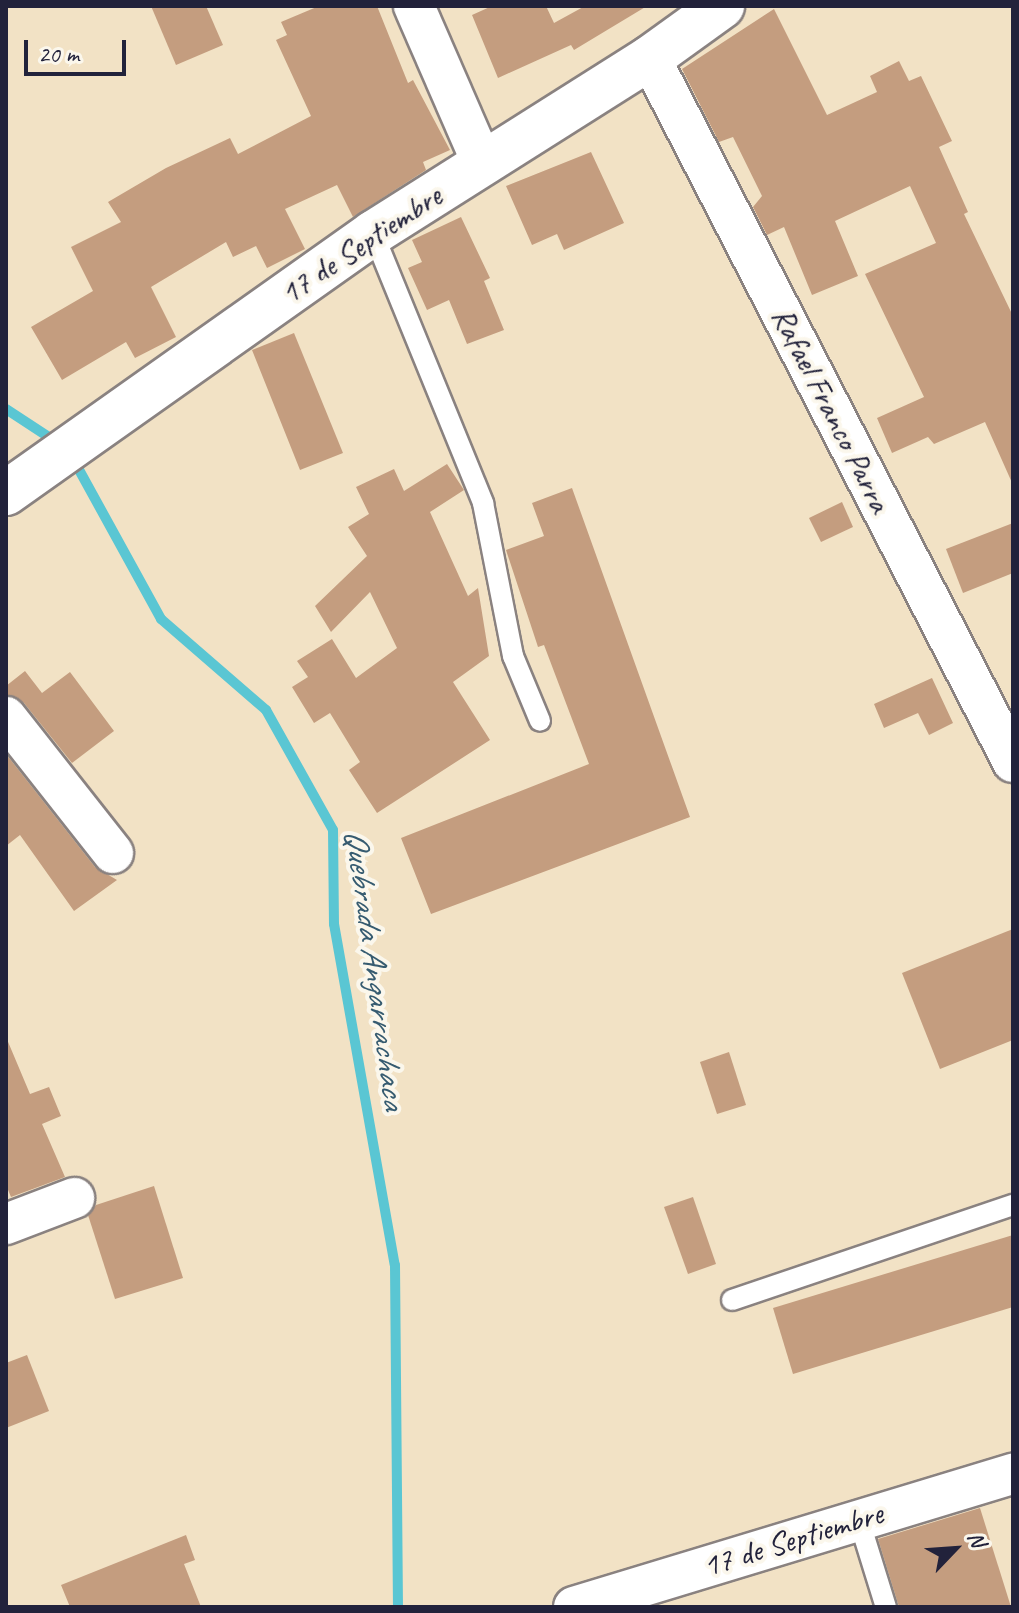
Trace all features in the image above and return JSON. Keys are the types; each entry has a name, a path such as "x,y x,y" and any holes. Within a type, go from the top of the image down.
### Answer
{"street":[{"path":"414,6 483,165"},
{"name":"17 de Septiembre","path":"13,488 373,233 650,58 722,6"},
{"name":"Rafael Franco Parra","path":"650,58 1013,762"},
{"path":"6,717 113,853"},
{"path":"6,1224 74,1198"},
{"name":"17 de Septiembre","path":"574,1607 1013,1474"}],"lane":[{"path":"373,233 483,503 513,656 540,721"},
{"path":"732,1300 1013,1205"},
{"path":"859,1520 886,1607"}],"building":[{"path":"151,6 206,6 223,45 176,65"},
{"path":"319,6 377,6 408,83 413,80 450,150 423,162 426,170 353,217 337,185 285,209 305,249 267,268 256,246 233,257 226,242 151,287 176,337 135,358 126,342 62,380 31,327 93,291 71,247 121,222 108,202 166,168 230,138 238,154 311,116 276,40 287,35 281,22"},
{"path":"492,6 546,6 554,23 585,6 647,6 574,50 571,45 498,78 472,15"},
{"path":"774,9 827,115 877,92 870,76 899,61 909,81 921,76 952,141 939,147 968,212 964,214 1013,316 1013,485 985,422 934,444 928,437 892,453 877,418 924,397 865,274 936,243 910,186 835,221 858,276 812,295 784,227 767,235 753,207 762,196 733,137 719,142 682,69"},
{"path":"591,152 624,223 564,250 557,234 532,245 506,186"},
{"path":"461,217 490,278 484,281 504,330 467,344 449,300 427,310 408,268 422,262 412,240"},
{"path":"294,333 343,453 300,470 252,350"},
{"path":"447,464 464,490 430,512 468,596 478,588 489,656 453,682 490,740 377,813 349,770 360,762 330,713 314,723 292,687 308,677 297,661 332,639 356,678 397,648 370,592 331,632 315,606 367,556 348,527 369,514 356,487 394,469 404,491"},
{"path":"572,488 690,817 431,914 401,838 589,764 544,645 538,647 506,550 544,536 532,503"},
{"path":"842,502 853,527 821,542 809,518"},
{"path":"1013,523 1013,573 963,593 946,549"},
{"path":"25,671 42,693 70,672 114,731 72,763 24,703 6,695 6,686"},
{"path":"932,678 953,723 929,735 918,713 884,728 874,704"},
{"path":"6,754 95,867 117,880 74,911 20,835 6,846"},
{"path":"1013,929 1013,1040 940,1069 902,973"},
{"path":"6,1037 30,1094 49,1087 61,1116 42,1124 65,1177 11,1197 6,1185"},
{"path":"729,1052 746,1105 717,1114 700,1062"},
{"path":"154,1186 183,1278 115,1299 88,1215 96,1205"},
{"path":"693,1197 716,1264 688,1274 664,1207"},
{"path":"1013,1235 1013,1307 793,1374 773,1308"},
{"path":"27,1355 49,1411 6,1428 6,1363"},
{"path":"980,1508 1011,1607 899,1607 878,1539"},
{"path":"186,1535 195,1560 184,1564 201,1607 70,1607 61,1585"}],"waterway":[{"name":"Quebrada Angarrachaca","path":"6,409 58,443"},
{"name":"Quebrada Angarrachaca","path":"72,457 161,619 266,710 333,830 334,924 395,1265 398,1607"}]}
